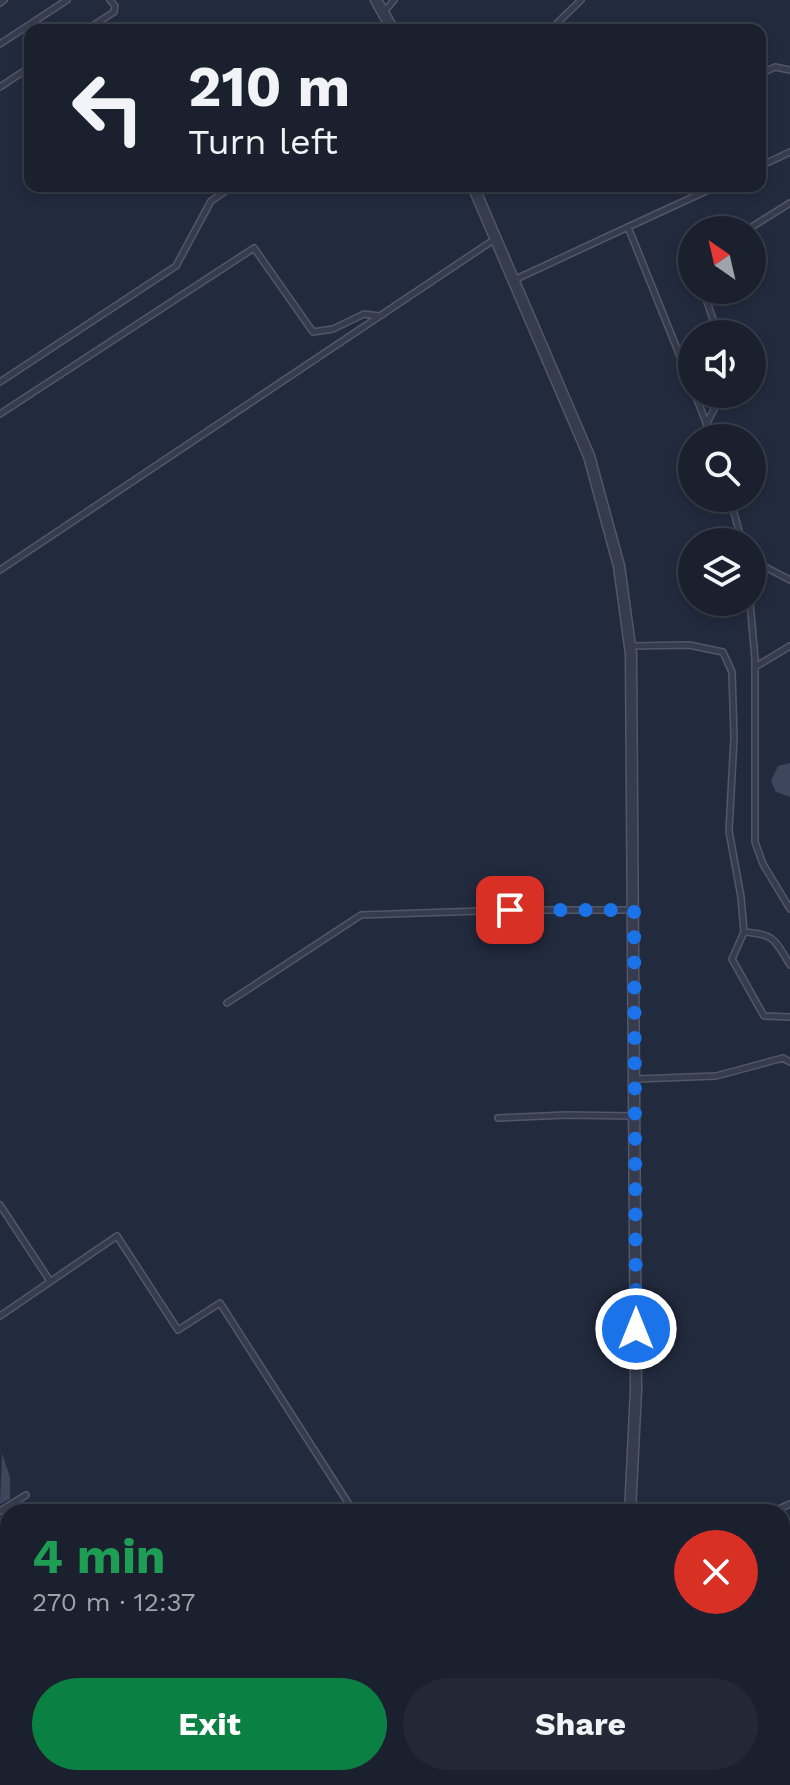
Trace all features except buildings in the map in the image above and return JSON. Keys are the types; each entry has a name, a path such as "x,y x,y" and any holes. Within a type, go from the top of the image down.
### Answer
{"street":[{"path":"376,0 390,24"},
{"path":"475,192 589,456 619,566 630,646 636,1079 636,1390 630,1504"}],"lane":[{"path":"95,24 114,12 115,6 110,0"},
{"path":"384,13 394,0"},
{"path":"556,24 581,0"},
{"path":"30,24 64,1"},
{"path":"0,44 24,28"},
{"path":"766,71 775,67 790,70"},
{"path":"0,87 24,71"},
{"path":"766,163 790,152"},
{"path":"0,382 176,266 211,201 224,192"},
{"path":"514,280 696,192"},
{"path":"766,218 790,203"},
{"path":"628,227 678,351"},
{"path":"0,570 495,239"},
{"path":"0,414 254,248 313,332 333,329 364,314 380,317"},
{"path":"700,408 706,424"},
{"path":"706,424 715,408"},
{"path":"766,567 790,580"},
{"path":"751,616 755,667 755,842 763,864 790,909"},
{"path":"630,646 689,645 723,652 732,672 734,738 729,831 744,932 732,959 764,1016 790,1017"},
{"path":"755,667 790,646"},
{"path":"227,1003 361,915 634,910"},
{"path":"744,932 765,933 775,939 790,965"},
{"path":"636,1079 716,1076 783,1058 790,1062"},
{"path":"498,1118 635,1116"},
{"path":"0,1205 50,1281"},
{"path":"0,1316 117,1236 178,1330 220,1303 349,1504"},
{"path":"11,1504 26,1495"}],"route":[{"path":"510,910 634,910 636,1329"}]}
